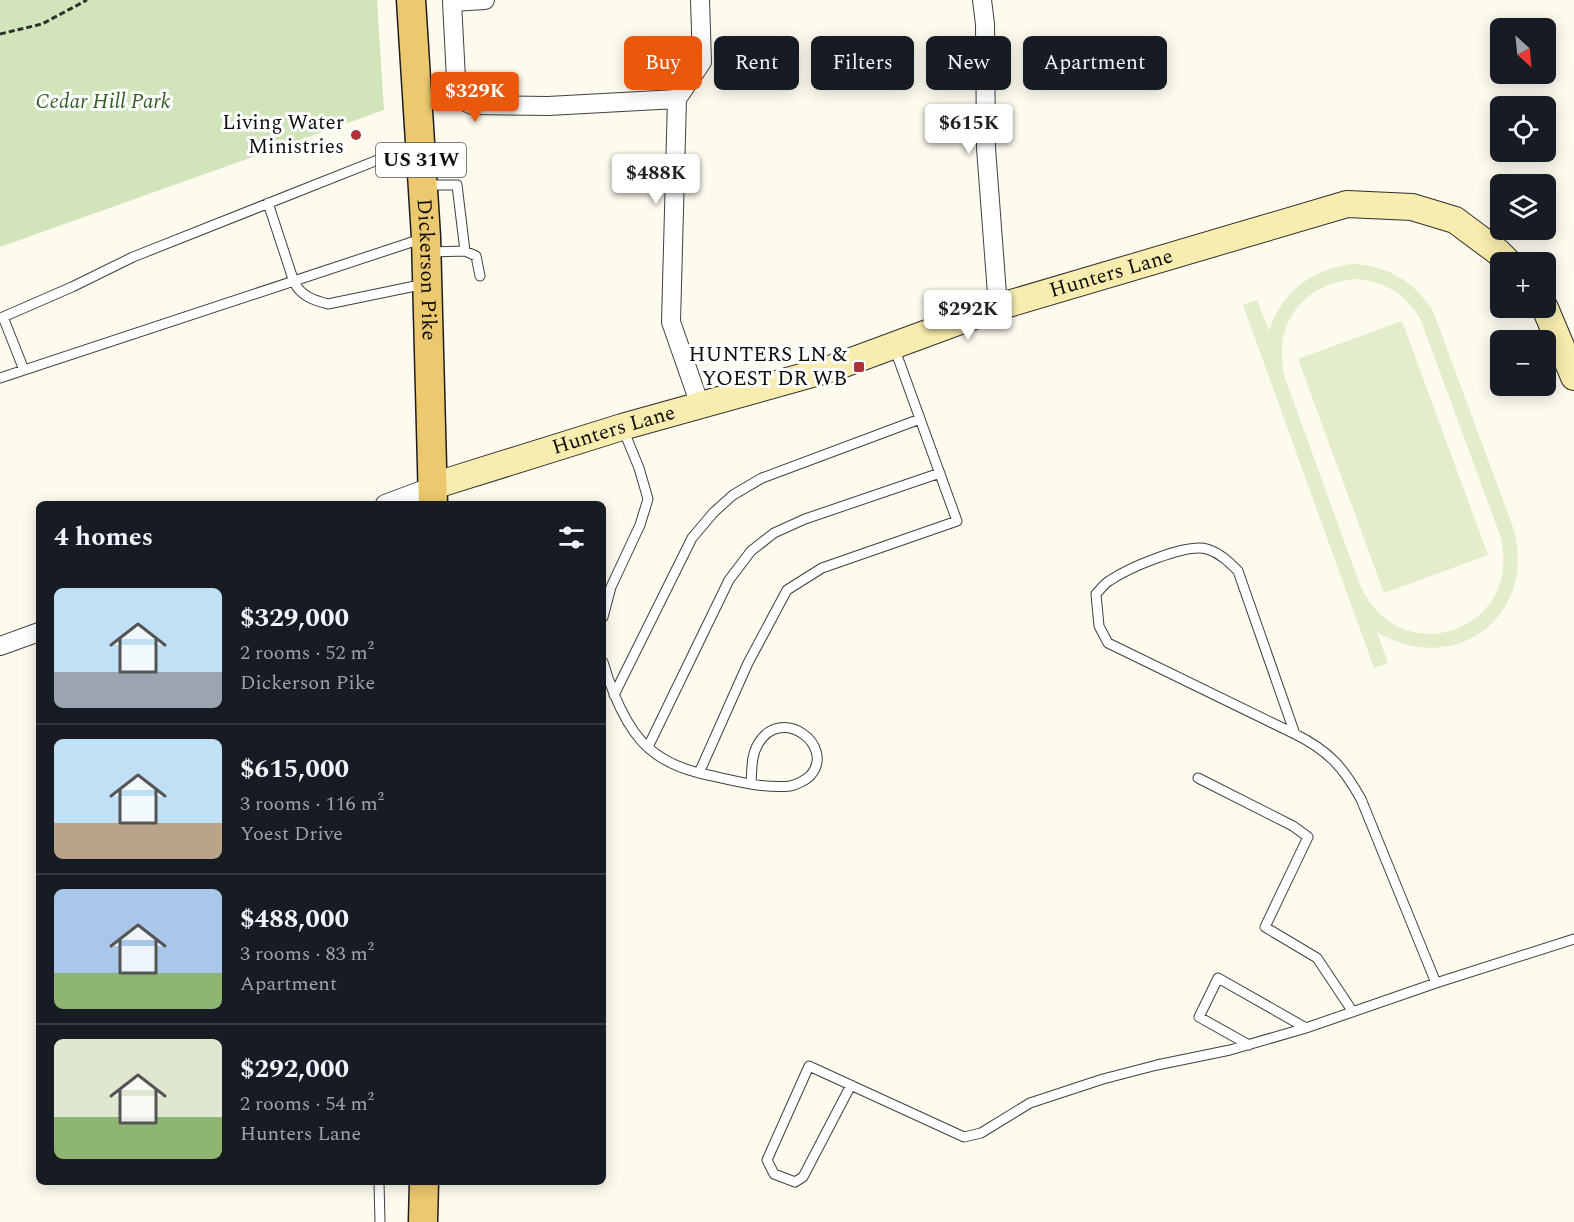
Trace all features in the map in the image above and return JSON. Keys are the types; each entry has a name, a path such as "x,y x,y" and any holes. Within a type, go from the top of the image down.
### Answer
{"main road":[{"name":"Dickerson Pike","path":"411,0 427,245 433,495"},
{"path":"423,1222 424,1185"}],"street":[{"path":"485,0 452,2 457,98 472,105 548,106 677,99"},
{"path":"700,0 702,62 677,99 671,322 700,405"},
{"path":"982,0 985,24 986,148 998,307"},
{"name":"Hunters Lane","path":"433,495 622,427 830,369 998,307 1347,204 1412,207 1455,220 1498,252"},
{"path":"1549,318 1574,376"},
{"path":"402,501 433,495"},
{"path":"0,646 36,633"}],"lane":[{"path":"24,370 1,317 72,287 134,257 420,143"},
{"path":"423,185 457,184 465,251"},
{"path":"268,203 294,282 298,290 313,300 328,304 428,284"},
{"path":"0,378 294,282 427,245 465,251 476,256 480,276"},
{"path":"699,773 748,663 787,590 822,568 957,521 894,345"},
{"path":"614,695 692,538 714,512 733,495 762,478 920,419"},
{"path":"606,606 611,587 640,525 648,499 639,468 622,427"},
{"path":"648,747 729,580 751,551 774,533 805,519 940,473"},
{"path":"1295,734 1238,571 1224,557 1205,549 1183,550 1133,568 1108,581 1096,594 1099,626 1108,643 1317,745 1346,773 1361,799 1436,983"},
{"path":"606,671 614,695 639,737 654,753 675,766 751,784 792,786 808,778 815,769 817,759 810,738 798,730 786,727 768,732 758,744 752,761 751,784"},
{"path":"1198,778 1293,826 1308,837 1265,927 1317,958 1353,1012"},
{"path":"851,1085 803,1177 795,1182 774,1174 767,1160 810,1066 964,1137 981,1133 1030,1104 1103,1079 1249,1045 1574,939"},
{"path":"1249,1045 1199,1017 1218,978 1306,1028"},
{"path":"379,1185 380,1222"}],"path":[{"path":"0,34 42,24 87,0"}],"green space":[{"name":"Cedar Hill Park","path":"0,0 377,0 384,110 0,247"},
{"path":"1353,264 1366,265 1389,272 1409,283 1426,300 1433,311 1514,530 1518,561 1513,589 1501,613 1483,631 1460,643 1434,648 1406,644 1377,632 1388,663 1374,668 1243,305 1257,300 1269,331 1282,304 1300,284 1324,271","holes":["1353,279 1383,285 1400,295 1420,318 1500,535 1503,568 1495,596 1478,616 1455,629 1429,634 1402,629 1379,613 1360,585 1285,378 1282,359 1283,342 1294,312 1318,290 1334,283"]},
{"path":"1402,321 1488,555 1384,593 1298,359"}],"place":[{"name":"Living Water Ministries","path":"356,135"},
{"name":"HUNTERS LN & YOEST DR WB","path":"859,367"}]}
